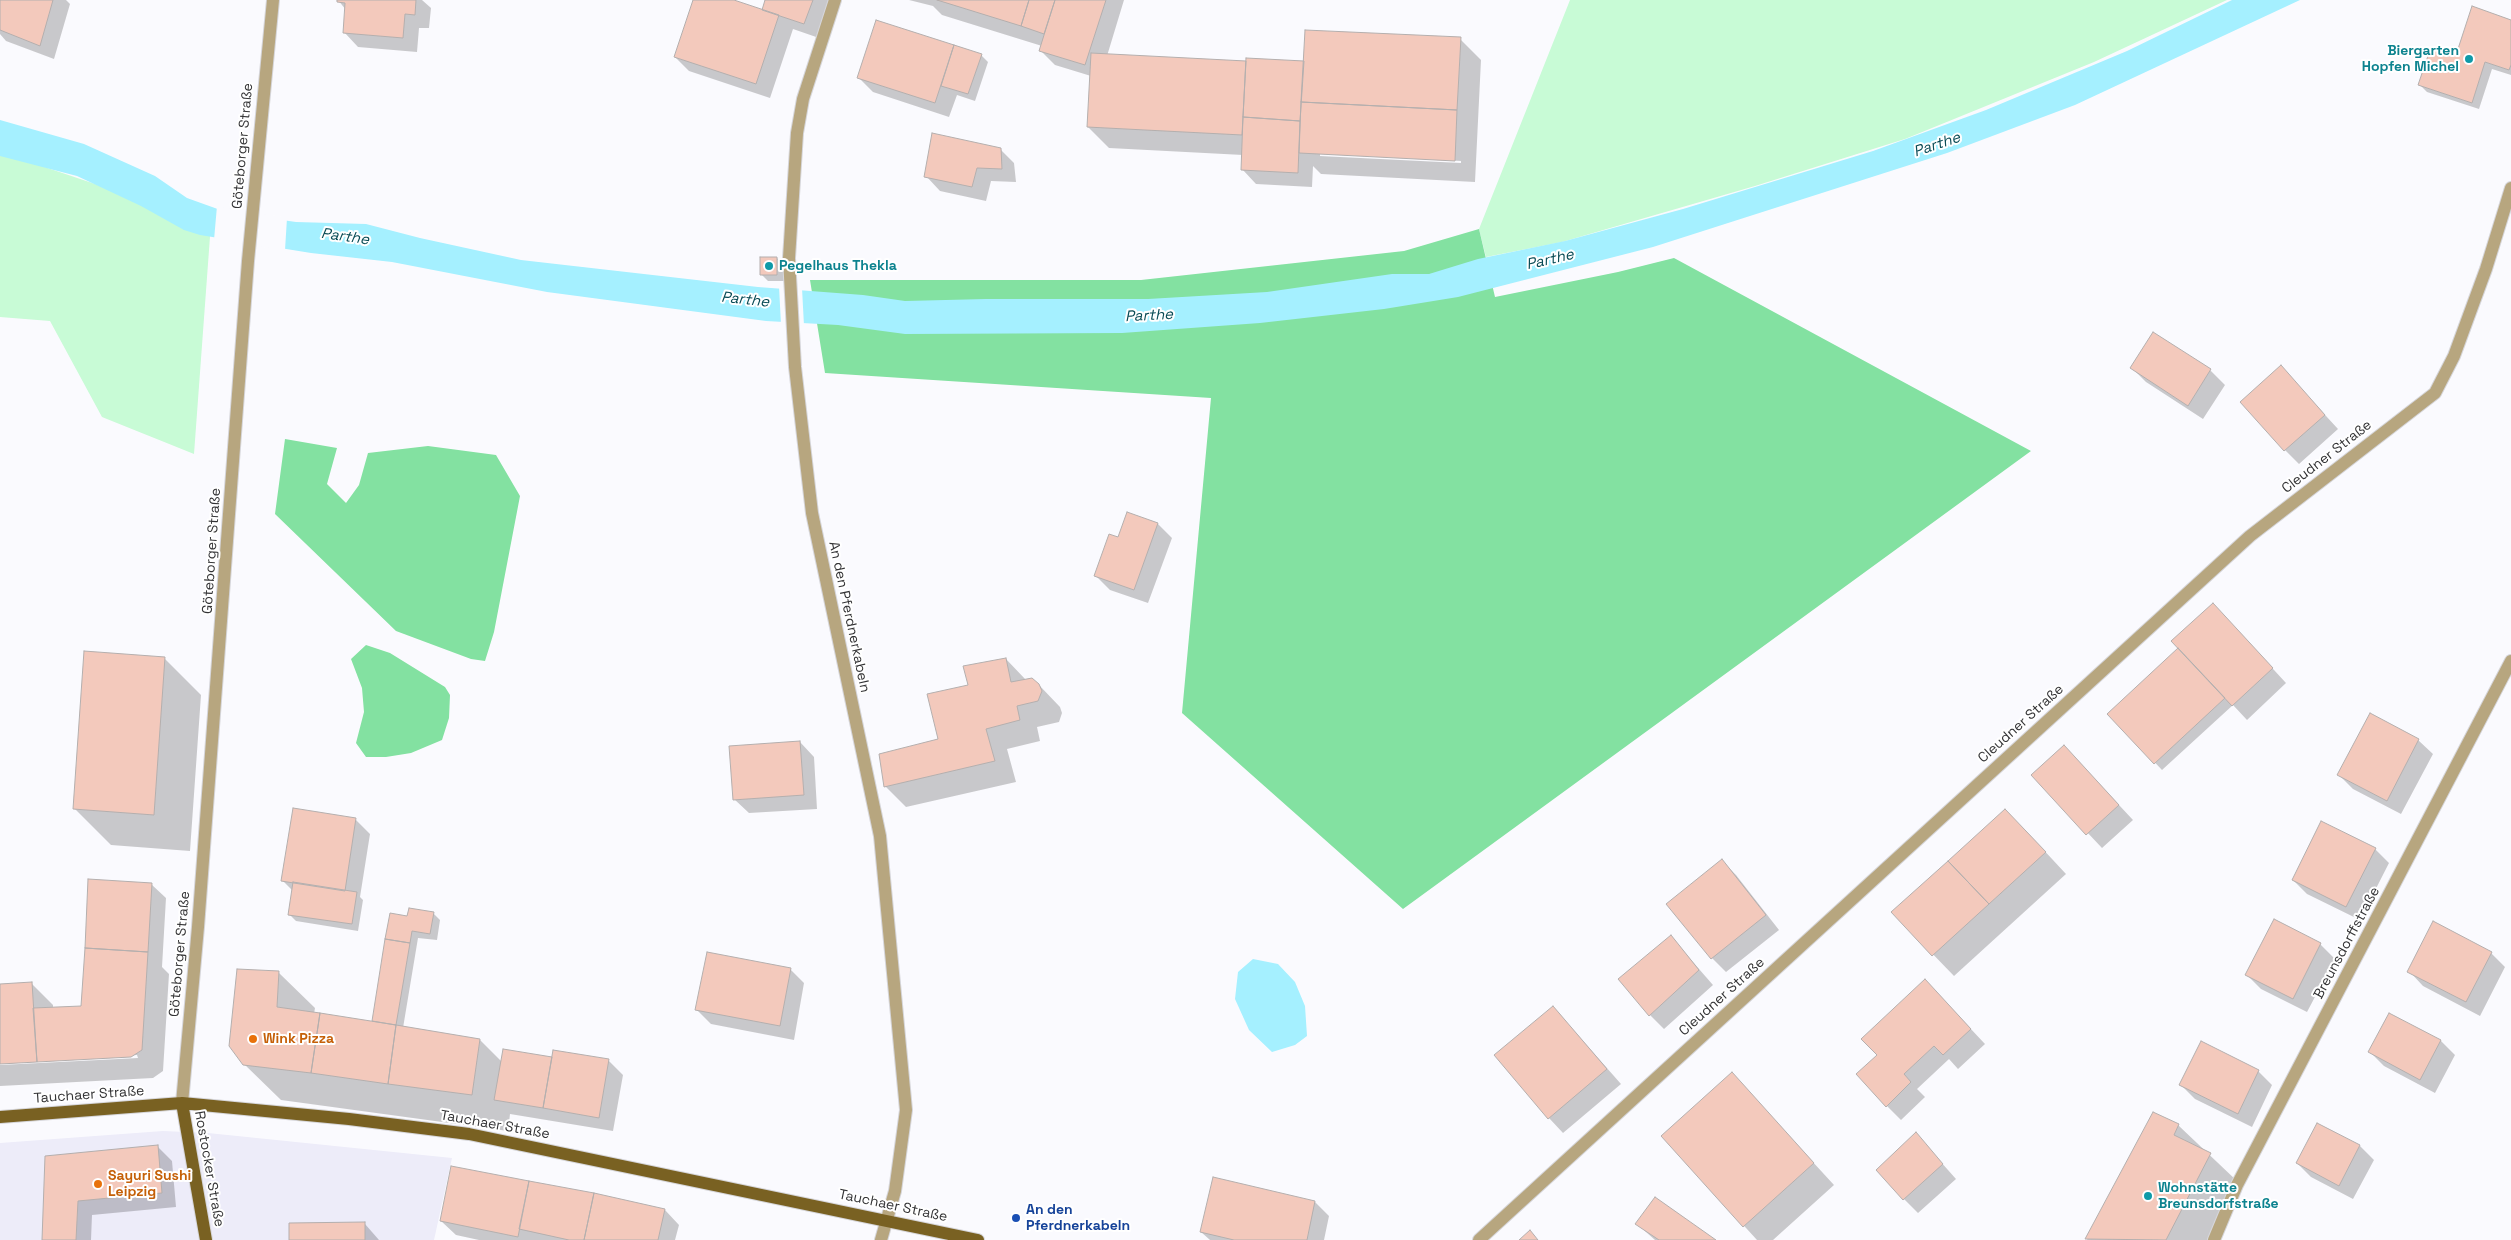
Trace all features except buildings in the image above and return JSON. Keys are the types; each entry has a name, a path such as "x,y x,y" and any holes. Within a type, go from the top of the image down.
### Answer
{"main road":[{"name":"Tauchaer Straße","path":"0,1117 182,1104 349,1119 470,1134 978,1240"},
{"name":"Rostocker Straße","path":"182,1104 206,1240"}],"street":[{"name":"Göteborger Straße","path":"182,1104 198,927 256,159 272,0"},
{"name":"An den Pferdnerkabeln","path":"835,0 803,100 797,133 789,258 795,367 812,513 880,836 906,1110 895,1190 881,1240"},
{"name":"Cleudner Straße","path":"1479,1240 2250,536 2435,392 2454,356 2486,269 2511,188"},
{"name":"Breunsdorffstraße","path":"2214,1240 2236,1185 2511,662"}],"shaded area":[{"path":"163,1131 208,1133 452,1158 434,1240 0,1240 0,1143"}],"green space":[{"path":"1570,0 2227,0 2094,62 1905,139 1755,186 1562,242 1486,257 1479,229"},
{"path":"0,152 211,223 194,454 102,417 50,321 0,317"},
{"path":"1479,229 1495,297 1618,272 1674,258 2031,451 1403,909 1182,713 1211,398 825,373 810,280 1141,280 1404,251"},
{"path":"285,439 337,448 327,484 346,503 359,485 368,453 428,446 496,455 520,496 494,632 485,661 471,659 396,631 275,514"},
{"path":"366,645 390,653 445,687 450,695 449,718 442,740 411,753 386,757 366,757 356,743 364,712 362,688 351,659"}],"water":[{"name":"Parthe","path":"2232,0 2300,0 2075,105 1947,153 1653,247 1458,297 1384,309 1260,323 1122,333 905,334 838,325 766,321 547,292 392,262 311,253 200,235 184,230 141,206 77,176 0,156 0,120 84,144 155,176 187,198 226,212 296,222 366,224 521,260 758,287 863,295 905,301 1148,299 1267,292 1392,274 1429,274 1478,259 1565,241 1683,209 1873,151 1986,110 2127,51"},
{"path":"1253,959 1278,964 1295,982 1305,1006 1307,1036 1295,1045 1272,1052 1249,1030 1235,999 1238,972"}],"pier":[{"path":"217,206 287,218 285,250 214,240"},
{"path":"779,286 802,288 804,326 781,325"}],"place":[{"name":"Biergarten Hopfen Michel","path":"2469,59"},
{"name":"Pegelhaus Thekla","path":"769,266"},
{"name":"Wink Pizza","path":"253,1039"},
{"name":"Sayuri Sushi Leipzig","path":"98,1184"},
{"name":"Wohnstätte Breunsdorfstraße","path":"2148,1196"},
{"name":"An den Pferdnerkabeln","path":"1016,1218"}]}
